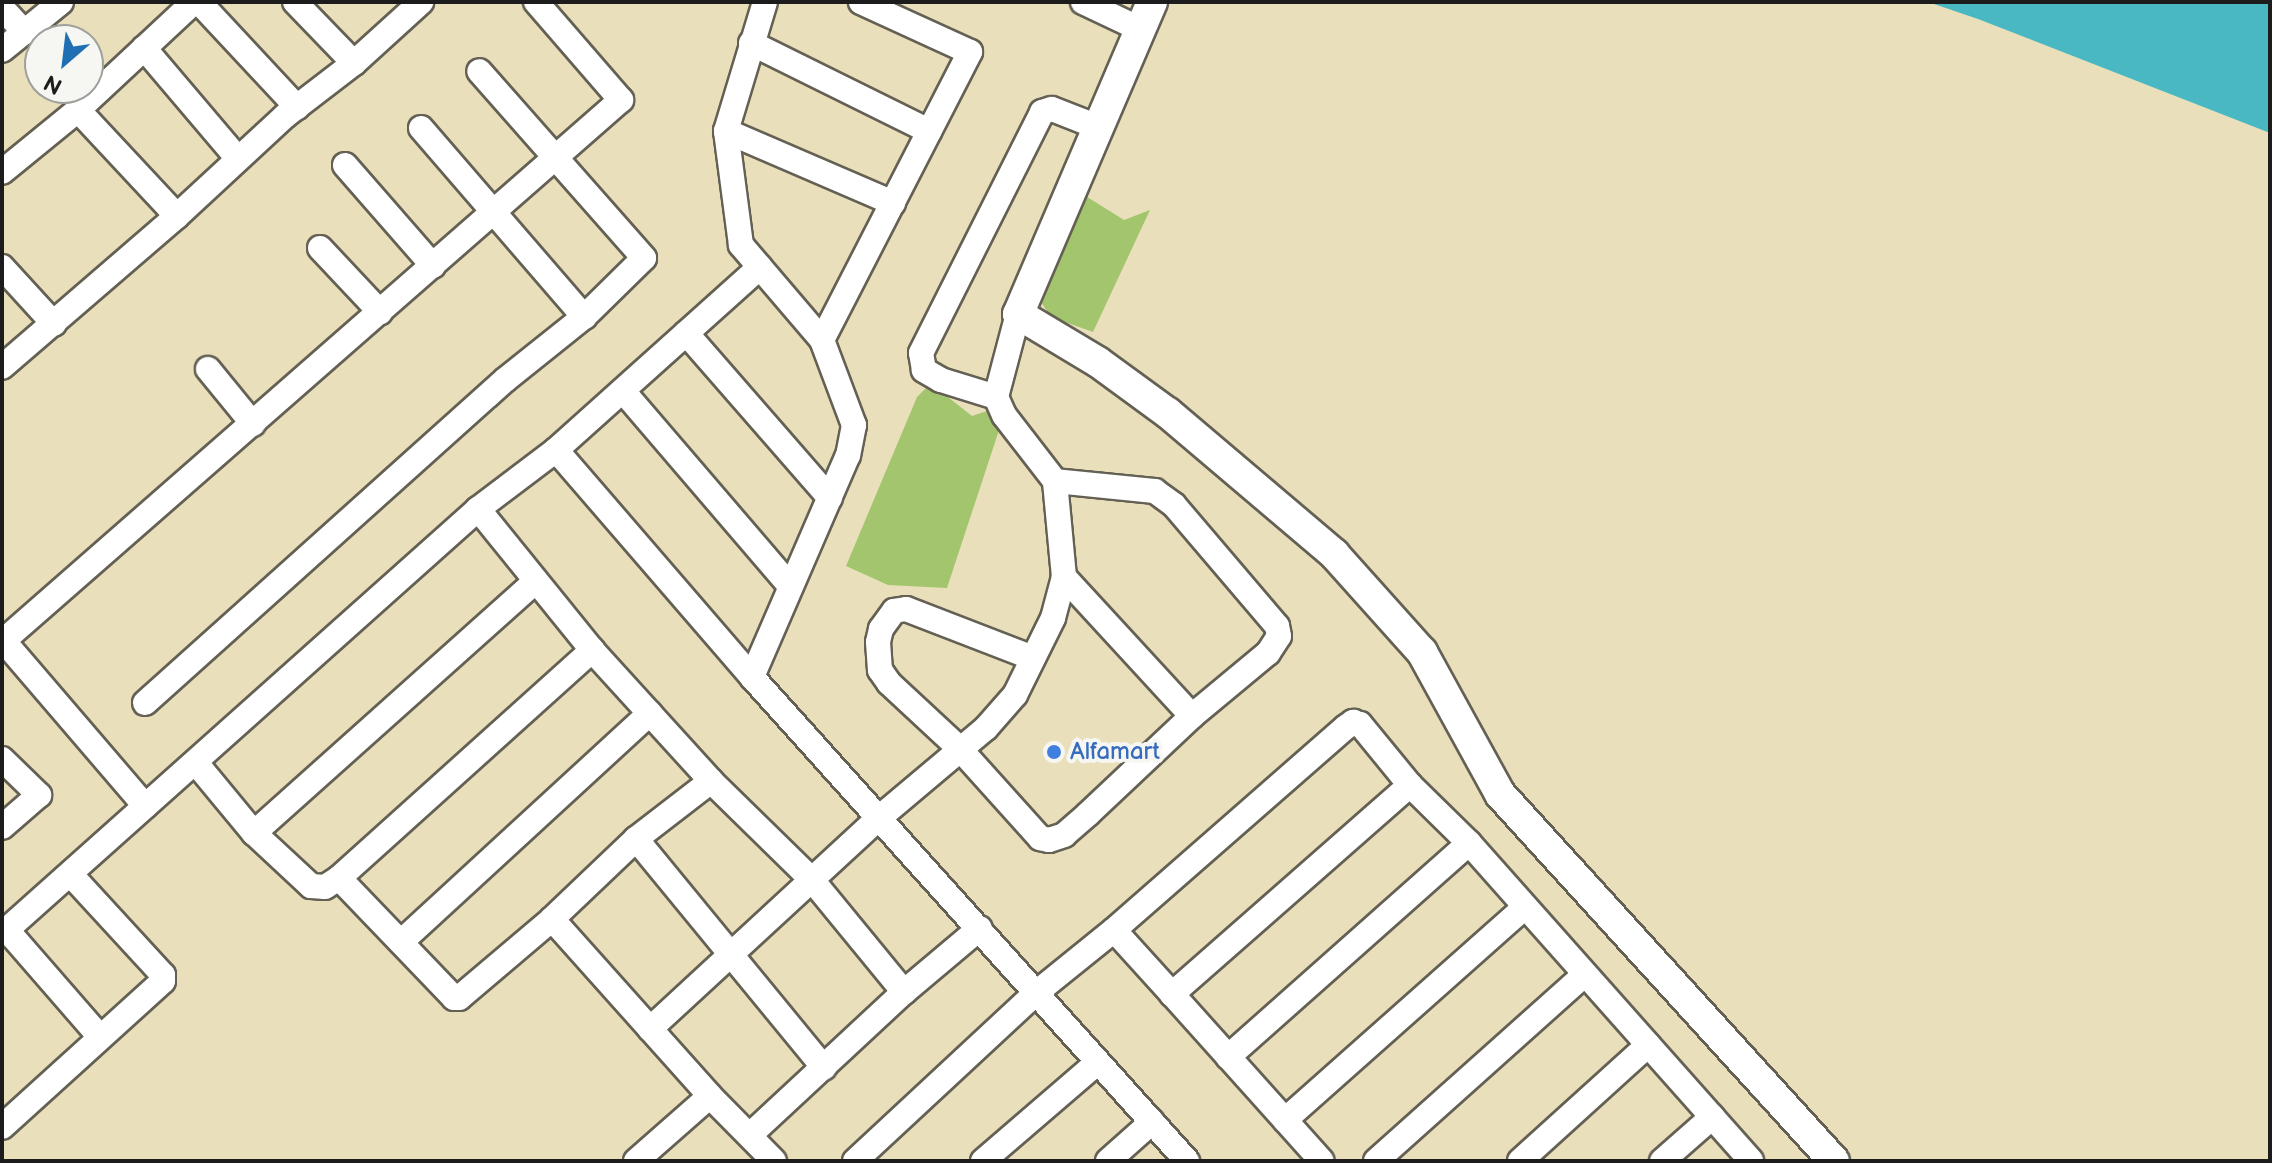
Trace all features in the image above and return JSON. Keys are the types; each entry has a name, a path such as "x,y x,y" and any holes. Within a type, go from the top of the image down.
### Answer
{"street":[{"path":"34,24 61,2"},
{"path":"2,172 78,110 197,2 297,107"},
{"path":"295,2 354,63"},
{"path":"2,367 421,2"},
{"path":"145,806 3,641 621,100 536,2"},
{"path":"752,677 848,455 854,425 822,340 741,245 726,131 765,2"},
{"path":"822,340 970,52 861,2"},
{"path":"650,1029 879,818 986,728 1015,695 1053,618 1064,577 1055,481 1004,415 996,397 1018,314 1146,15 1083,2"},
{"path":"2,8 24,32 2,50"},
{"path":"751,43 929,131"},
{"path":"144,48 238,159"},
{"path":"145,703 505,380 584,317 644,258 479,71"},
{"path":"996,397 941,380 924,370 921,353 1042,112 1052,109 1098,127"},
{"path":"78,110 177,216"},
{"path":"421,128 584,317"},
{"path":"726,131 893,203"},
{"path":"345,165 433,266"},
{"path":"320,248 380,312"},
{"path":"2,267 54,324"},
{"path":"100,1037 4,932 478,509 556,450 760,267"},
{"path":"1018,314 1098,362 1168,413 1334,554 1422,652 1500,794 1834,1161"},
{"path":"686,333 830,498"},
{"path":"208,369 253,424"},
{"path":"623,391 790,586"},
{"path":"556,450 752,677 1187,1161"},
{"path":"1033,658 922,612 906,609 894,611 881,629 878,642 880,670 889,683 960,749 1040,838 1049,840 1064,835 1076,825 1192,716 1268,653 1279,636 1277,626 1174,505 1155,491 1055,481"},
{"path":"478,509 534,583 592,650 711,781 812,880 904,992"},
{"path":"1064,577 1192,716"},
{"path":"254,833 534,583"},
{"path":"196,763 254,833 311,886 325,887 339,878 592,650"},
{"path":"401,942 650,713"},
{"path":"855,1161 1036,993 1114,930 1353,722 1360,724 1410,785 1469,843 1751,1161"},
{"path":"2,759 39,795 2,827"},
{"path":"339,878 449,996 459,998 552,919 636,839 711,781"},
{"path":"1172,994 1410,785"},
{"path":"636,839 824,1068"},
{"path":"1228,1057 1469,843"},
{"path":"2,1127 164,978 70,874"},
{"path":"1285,1120 1525,907"},
{"path":"552,919 710,1096 750,1135 768,1159"},
{"path":"750,1135 904,992 980,928"},
{"path":"1114,930 1322,1161"},
{"path":"1376,1161 1585,974"},
{"path":"1520,1161 1648,1045"},
{"path":"983,1161 1097,1063"},
{"path":"636,1161 710,1096"},
{"path":"1662,1161 1712,1117"},
{"path":"1108,1161 1152,1122"}],"green space":[{"path":"1084,195 1124,220 1150,210 1093,332 1051,317 1037,296"},
{"path":"928,386 944,394 972,416 990,410 1003,418 947,588 888,585 846,566 917,397"}],"water":[{"path":"1928,2 2270,2 2270,133 1978,19"}],"place":[{"name":"Alfamart","path":"1054,752"}]}
